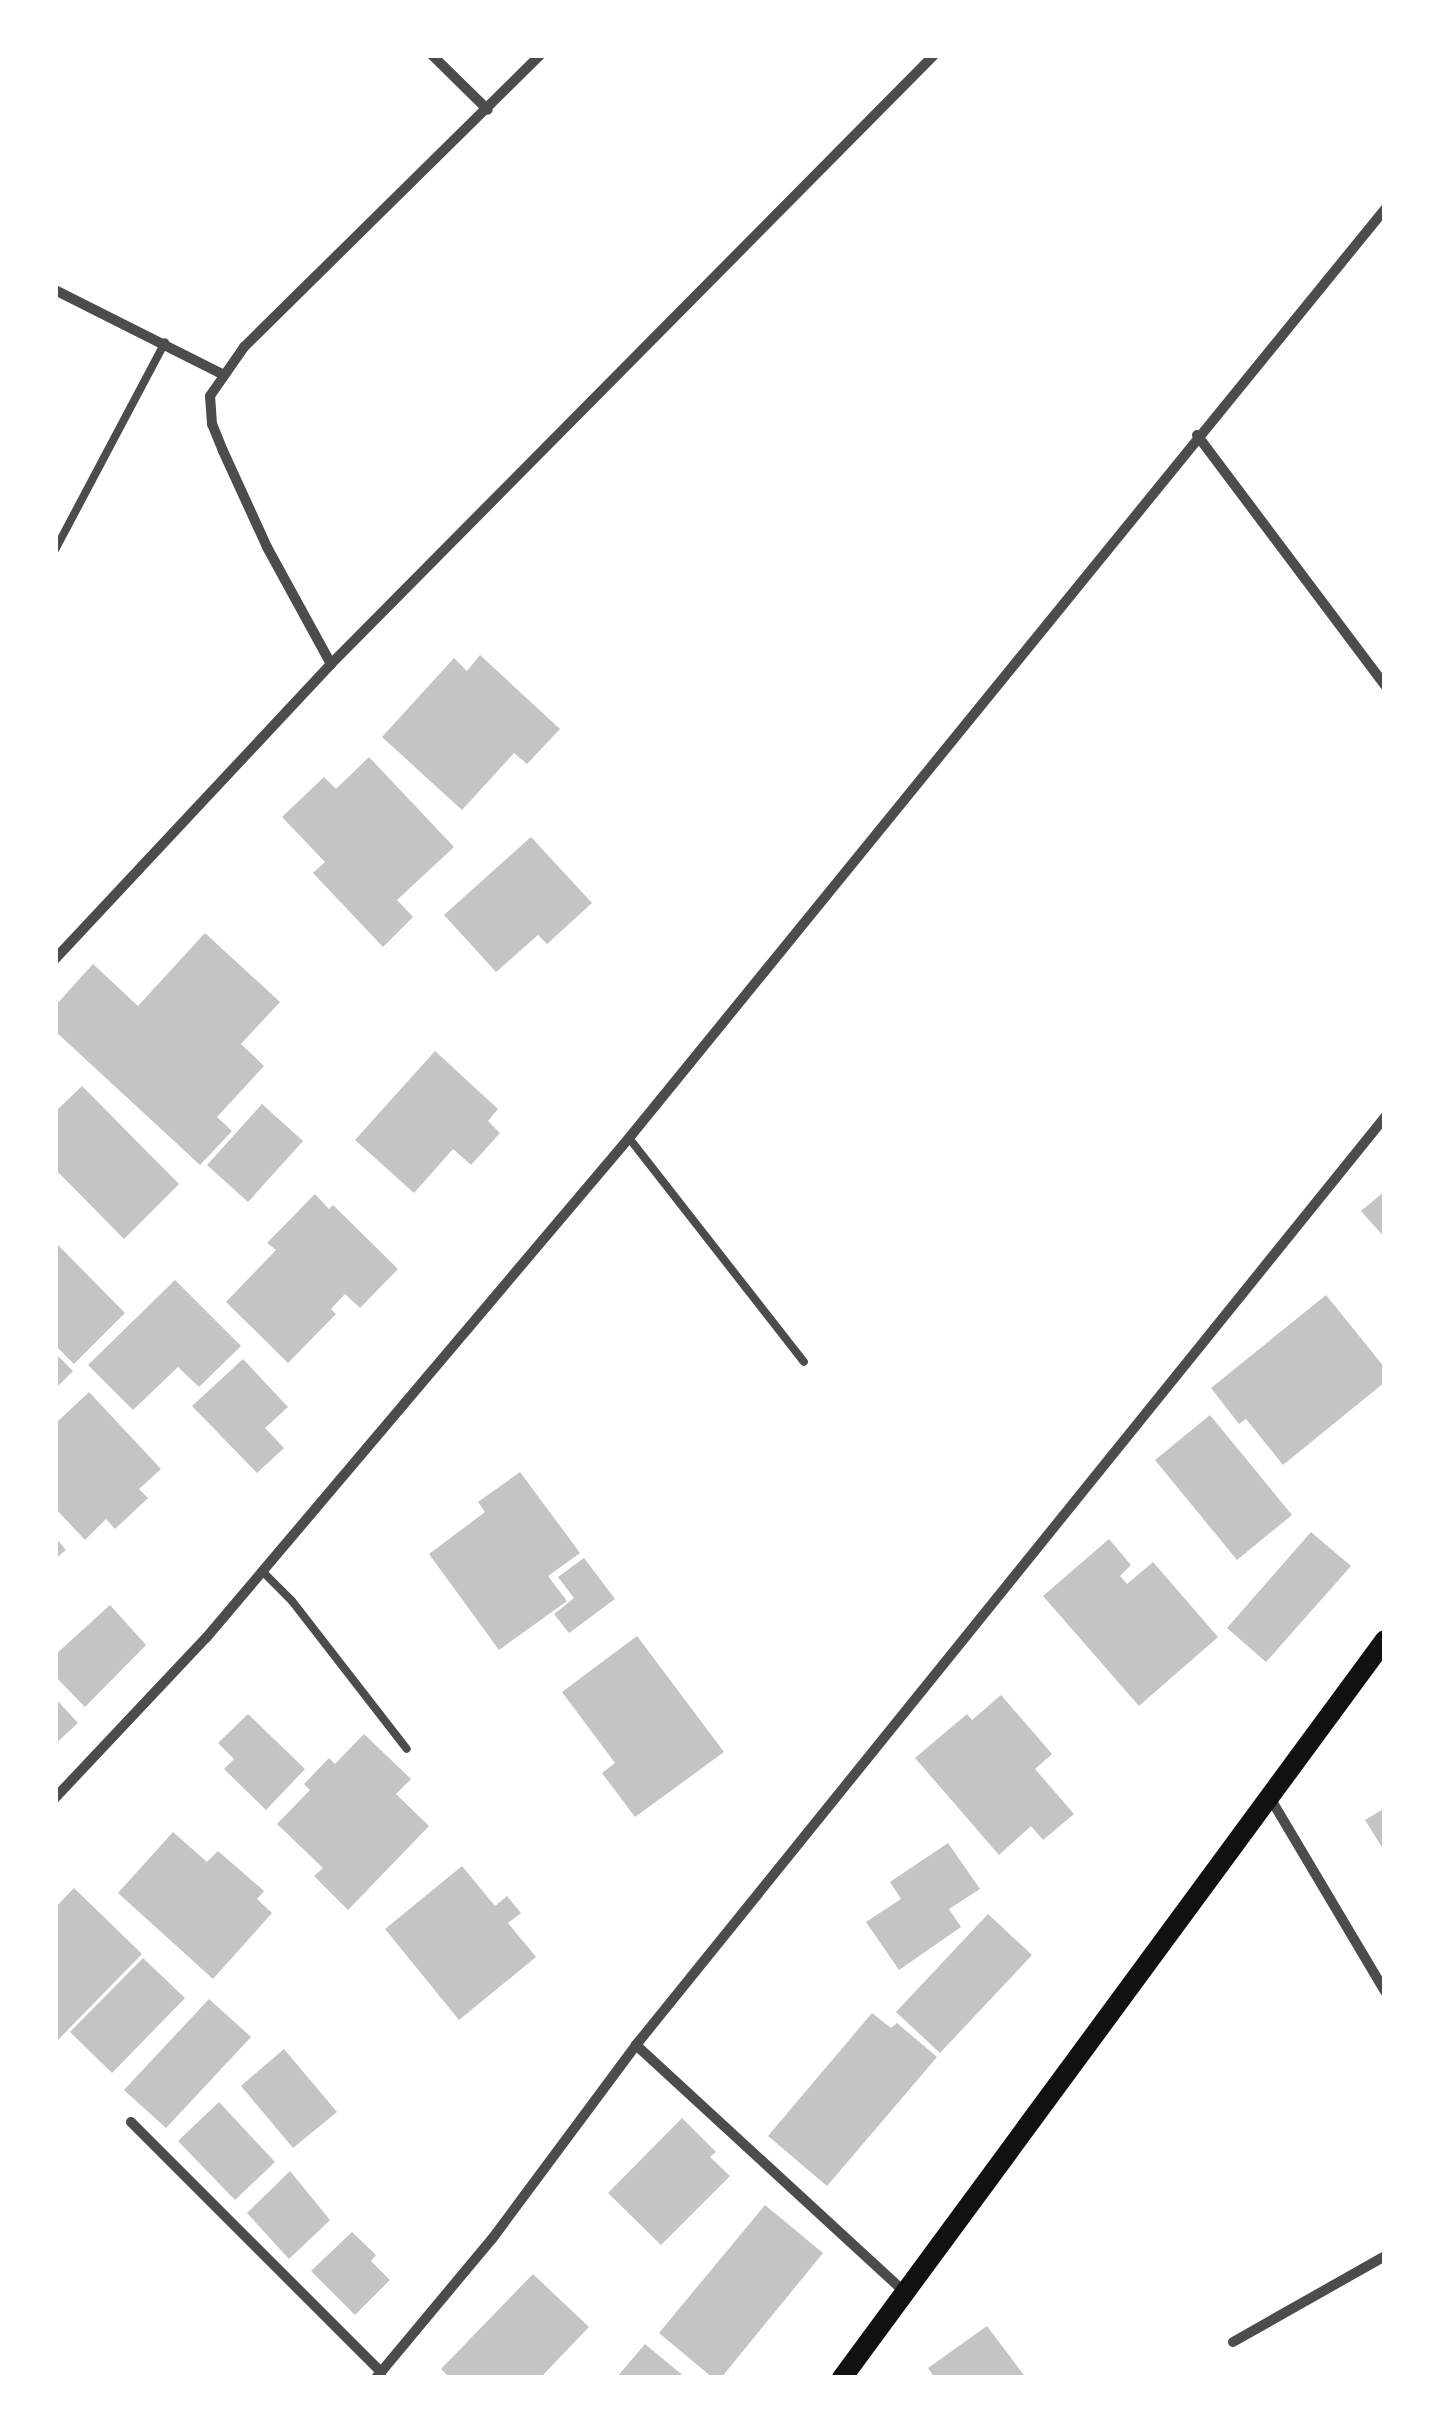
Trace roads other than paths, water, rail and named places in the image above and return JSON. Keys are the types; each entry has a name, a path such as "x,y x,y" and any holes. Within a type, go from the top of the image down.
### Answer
{"main road":[{"path":"842,2378 1385,1640"}],"street":[{"path":"432,55 488,110"},
{"path":"331,664 267,548 212,424 210,396 244,347 540,55"},
{"path":"55,960 331,664 934,55"},
{"path":"55,1798 262,1572 629,1138 990,699 1197,435 1385,209"},
{"path":"55,290 222,374"},
{"path":"1197,435 1385,685"},
{"path":"132,2122 378,2375 492,2239 636,2046 1385,1117"},
{"path":"1268,1795 1385,1991"},
{"path":"636,2046 905,2292"},
{"path":"1232,2342 1385,2256"}],"lane":[{"path":"55,550 165,342"},
{"path":"629,1138 804,1362"},
{"path":"262,1572 292,1601 407,1749"}]}
